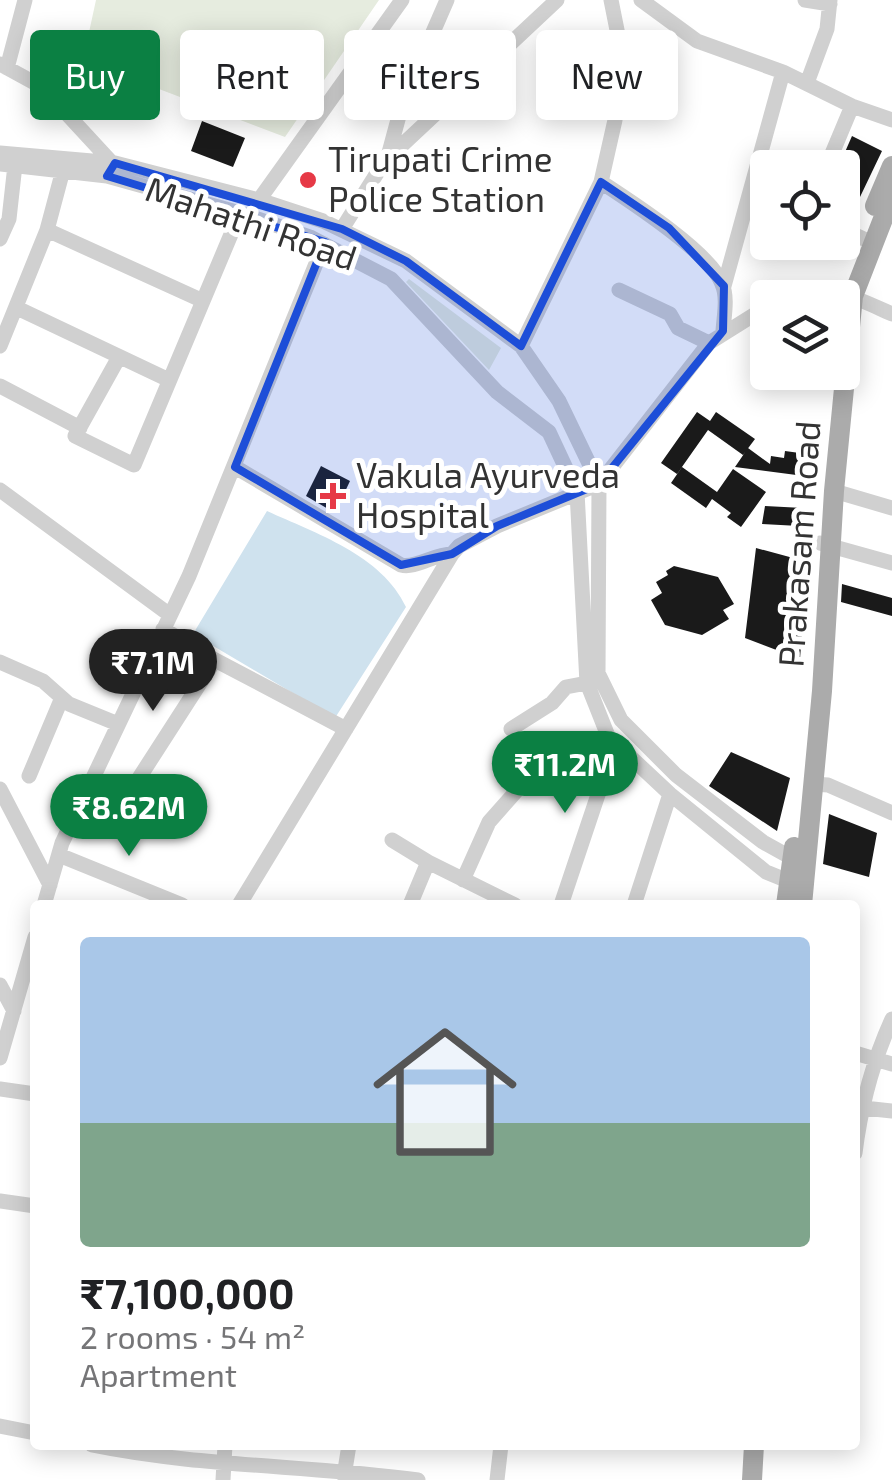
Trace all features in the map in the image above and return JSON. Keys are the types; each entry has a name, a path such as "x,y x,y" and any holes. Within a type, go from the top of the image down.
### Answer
{"main road":[{"name":"Prakasam Road","path":"852,280 892,166"},
{"name":"Prakasam Road","path":"854,280 892,196"},
{"name":"Prakasam Road","path":"799,862 813,784 836,390"},
{"name":"Prakasam Road","path":"798,891 810,716 841,390"},
{"path":"752,1480 754,1450"},
{"path":"766,1480 768,1450"}],"street":[{"path":"24,0 3,66 42,87 111,169"},
{"path":"259,200 402,0"},
{"path":"386,160 403,101 448,0"},
{"path":"342,229 386,160 557,0"},
{"path":"521,346 601,182 616,120 620,45 612,0"},
{"path":"641,0 697,41 783,72 852,106 892,120"},
{"path":"805,0 830,2 827,29 807,83"},
{"path":"724,331 724,286 783,72"},
{"path":"834,150 852,106"},
{"name":"Mahathi Road","path":"0,154 111,169 259,200 342,229 406,261 521,346 559,401 599,484 598,673 621,720 676,775 763,842 799,862"},
{"path":"0,239 9,219 8,165"},
{"name":"Mahathi Road","path":"8,165 111,169 324,244 391,279 497,392 550,432 578,492 587,683 615,744 766,872 798,891"},
{"path":"0,346 47,230 63,170"},
{"path":"601,182 669,228 724,286"},
{"path":"119,357 75,436 134,465 240,213"},
{"path":"47,230 201,300"},
{"path":"860,236 864,238"},
{"path":"46,900 58,855 235,467 324,244"},
{"path":"619,290 670,314 678,328 710,342"},
{"path":"860,298 890,308"},
{"path":"17,308 169,380"},
{"path":"243,900 458,546 599,484 710,342 750,316"},
{"path":"0,386 80,428"},
{"path":"235,467 400,565 413,566 430,556 452,554"},
{"path":"0,490 214,660 346,729"},
{"path":"834,491 892,508"},
{"path":"826,545 892,563"},
{"path":"130,792 214,660"},
{"path":"0,662 46,683 61,700 118,724"},
{"path":"511,730 552,704 566,687 587,683"},
{"path":"28,776 61,700"},
{"path":"563,900 615,744"},
{"path":"464,880 489,822 542,762"},
{"path":"813,784 828,785 892,814"},
{"path":"0,788 50,885"},
{"path":"636,900 670,794"},
{"path":"392,840 505,900"},
{"path":"58,855 170,900"},
{"path":"412,900 428,862"},
{"path":"0,1058 30,954"},
{"path":"0,985 14,1011"},
{"path":"860,1101 892,1018"},
{"path":"860,1054 892,1064"},
{"path":"0,1089 30,1093"},
{"path":"860,1107 892,1111"},
{"path":"0,1201 30,1205"},
{"path":"0,1426 30,1433"},
{"path":"165,1450 224,1454 344,1475 418,1480"},
{"path":"344,1475 348,1450"},
{"path":"497,1480 501,1450"},
{"path":"222,1480 224,1454"}],"highlighted area":[{"path":"115,163 342,229 406,261 521,346 601,182 669,228 724,286 723,331 599,484 497,526 452,554 401,565 235,467 325,242 107,176"}],"shaded area":[{"path":"96,0 379,0 358,30 344,30 344,51 324,80 324,30 180,30 180,97 160,89 160,30 90,30"},
{"path":"240,120 297,120 285,137"},
{"path":"409,279 501,348 489,370 406,282"}],"water":[{"path":"267,511 326,537 364,560 381,573 406,607 335,718 193,634"}],"building":[{"path":"202,121 245,138 233,167 191,151"},
{"path":"852,136 882,151 860,197 860,150 846,150"},
{"path":"697,412 710,421 716,412 755,439 743,455 708,430 677,474 661,463"},
{"path":"748,448 770,464 771,456 784,458 785,451 807,454 804,476 735,467"},
{"path":"321,466 350,481 335,513 306,496"},
{"path":"682,467 717,492 733,469 766,492 741,527 727,517 731,513 712,499 706,508 671,483"},
{"path":"765,506 803,508 799,526 762,524"},
{"path":"756,548 808,562 801,606 804,607 800,659 745,638"},
{"path":"674,566 718,577 734,604 723,610 729,619 702,635 665,625 651,600 662,593 656,582"},
{"path":"842,584 892,598 892,616 841,602"},
{"path":"731,752 790,778 777,831 709,786"},
{"path":"829,814 877,833 869,877 823,864"}],"place":[{"name":"Tirupati Crime Police Station","path":"308,180"},
{"name":"Vakula Ayurveda Hospital","path":"333,496"}]}
